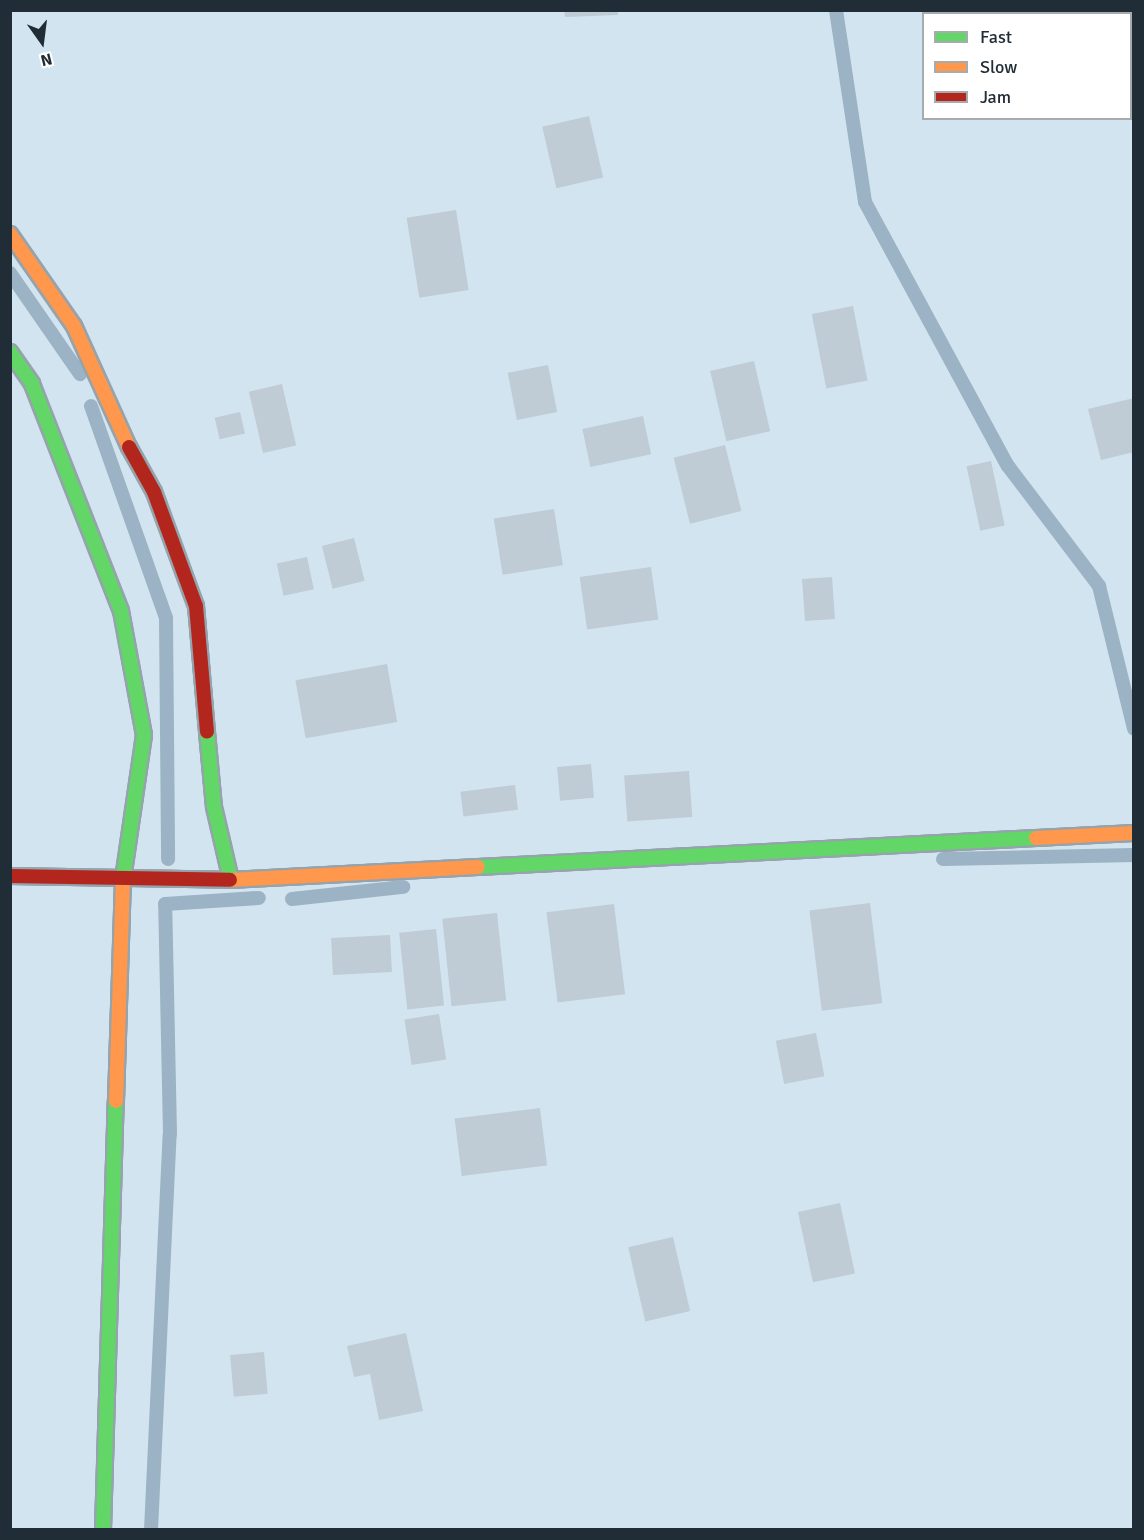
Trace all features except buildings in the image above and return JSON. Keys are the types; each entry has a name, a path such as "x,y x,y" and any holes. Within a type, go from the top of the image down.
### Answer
{"street":[{"path":"10,234 74,326 114,420 154,492 196,606 214,807 231,880"},
{"path":"10,352 32,384 121,611 144,735 123,878 103,1530"},
{"path":"10,876 231,880 1134,833"}],"waterway":[{"path":"836,10 865,202 1008,466 1099,586 1134,729"},
{"path":"10,273 80,374"},
{"path":"91,406 166,618 168,859"},
{"path":"943,859 1134,855"},
{"path":"292,899 403,887"},
{"path":"151,1530 170,1134 165,904 259,898"}],"traffic: fast":[{"path":"10,352 32,384 121,611 144,735 123,879"},
{"path":"207,732 214,807 231,880"},
{"path":"478,867 1036,838"},
{"path":"103,1530 116,1101"}],"traffic: slow":[{"path":"10,234 74,326 129,447"},
{"path":"1036,838 1134,833"},
{"path":"230,880 478,867"},
{"path":"116,1101 123,879"}],"traffic: jam":[{"path":"129,447 154,492 196,606 207,732"},
{"path":"10,876 230,880"}]}
